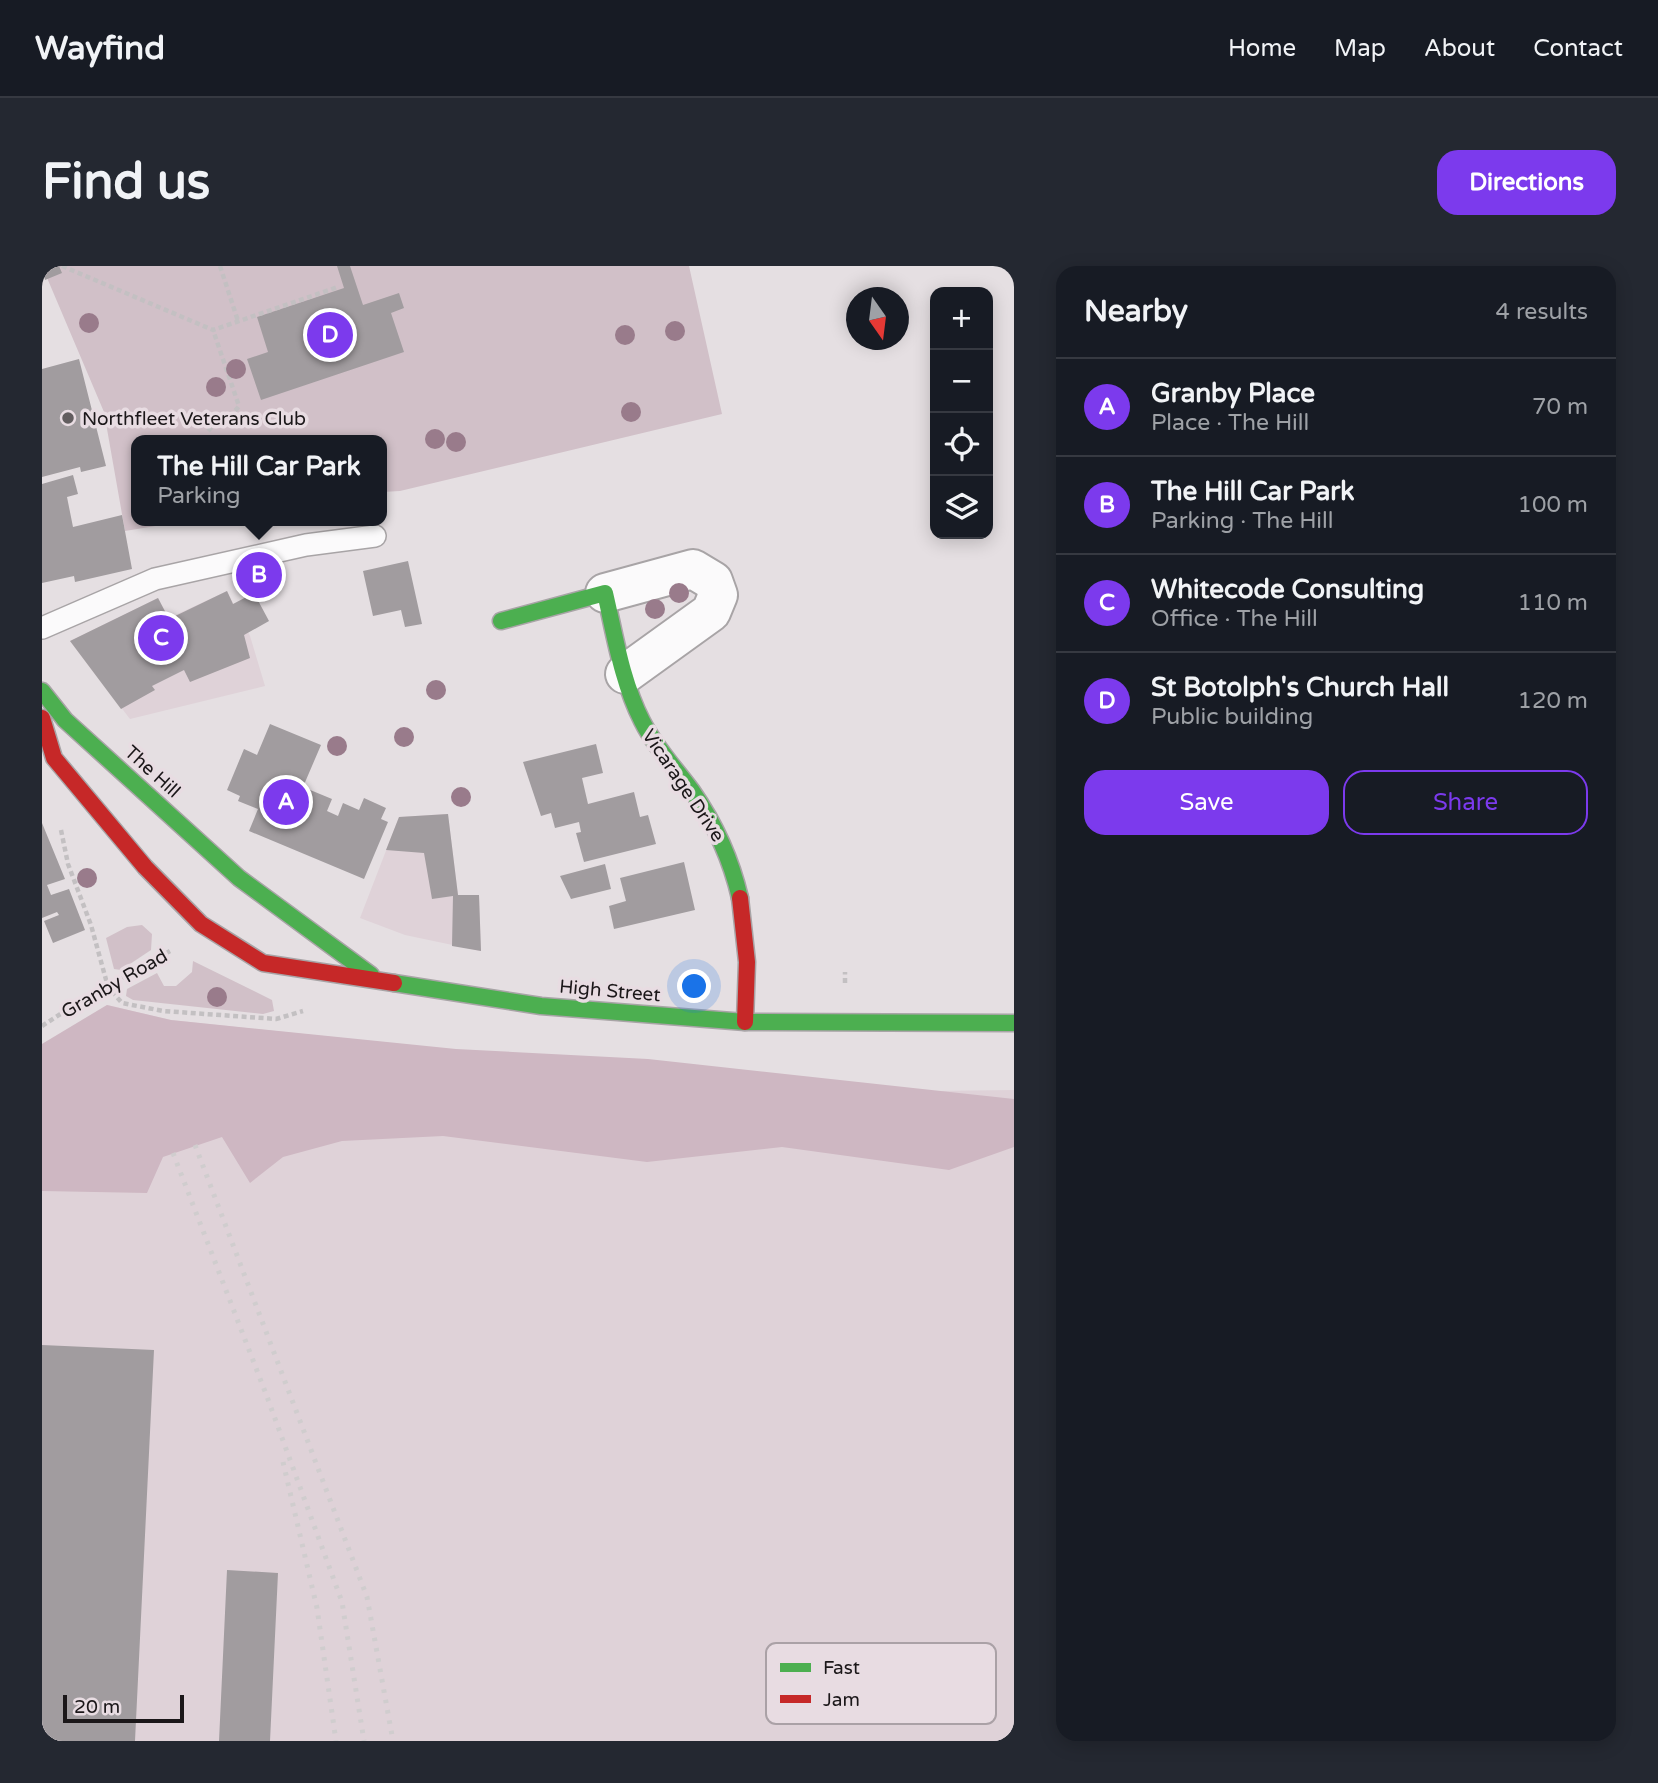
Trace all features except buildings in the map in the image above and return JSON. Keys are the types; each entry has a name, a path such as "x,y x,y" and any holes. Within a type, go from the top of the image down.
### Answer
{"main road":[{"path":"501,621 605,593"},
{"name":"Vicarage Drive","path":"605,593 625,674 641,721 709,817 733,863 746,923 748,984 745,1022"},
{"name":"The Hill","path":"42,691 65,720 239,878"},
{"path":"42,718 54,758 145,867 201,924 263,963 378,981"},
{"name":"High Street","path":"239,878 378,981 541,1006 745,1022 1014,1023"}],"street":[{"path":"605,593 693,569 713,581 718,595 711,612 625,674"}],"lane":[{"path":"42,628 155,579 306,545 375,536"}],"path":[{"path":"62,266 213,330 338,286"},
{"path":"220,266 238,321"},
{"path":"208,431 217,420 235,412 239,405 213,330"},
{"name":"Granby Road","path":"42,1026 96,990 108,987 178,944"}],"shaded area":[{"path":"42,266 689,266 722,414 400,491 387,492 387,435 131,435 131,526 156,526 125,531 104,412"},
{"path":"227,591 250,636 265,686 130,719 70,641 158,598 169,618"},
{"path":"448,814 458,895 479,895 481,951 405,935 360,918 399,817"},
{"path":"142,925 152,934 151,950 121,970 114,969 106,938 127,927"},
{"path":"193,961 272,1000 274,1011 263,1014 133,1000 126,996 127,989 157,973 164,986 176,986 192,972"},
{"path":"107,1005 171,1020 856,1092 1014,1090 1014,1741 42,1741 42,1044"},
{"path":"107,1005 171,1020 456,1049 648,1059 1014,1099 1014,1147 949,1170 782,1147 647,1162 443,1136 342,1141 283,1157 250,1183 222,1137 163,1157 147,1193 42,1191 42,1044"}],"railway":[{"path":"195,1145 367,1597 393,1741"},
{"path":"173,1153 266,1394 342,1602 364,1741"},
{"path":"283,1462 317,1608 336,1741"}],"traffic: fast":[{"path":"501,621 605,593 620,658 635,706 653,740 708,816 727,856 740,898"},
{"path":"42,691 65,720 239,878 371,975"},
{"path":"394,983 541,1006 745,1022 1014,1023"}],"traffic: jam":[{"path":"42,718 54,758 145,867 201,924 263,963 394,983"},
{"path":"740,898 747,962 745,1022"}],"place":[{"name":"St Botolph's Church Hall","path":"330,335"},
{"name":"Northfleet Veterans Club","path":"68,418"},
{"name":"The Hill Car Park","path":"259,575"},
{"name":"Whitecode Consulting","path":"161,638"},
{"name":"Granby Place","path":"286,802"}]}
